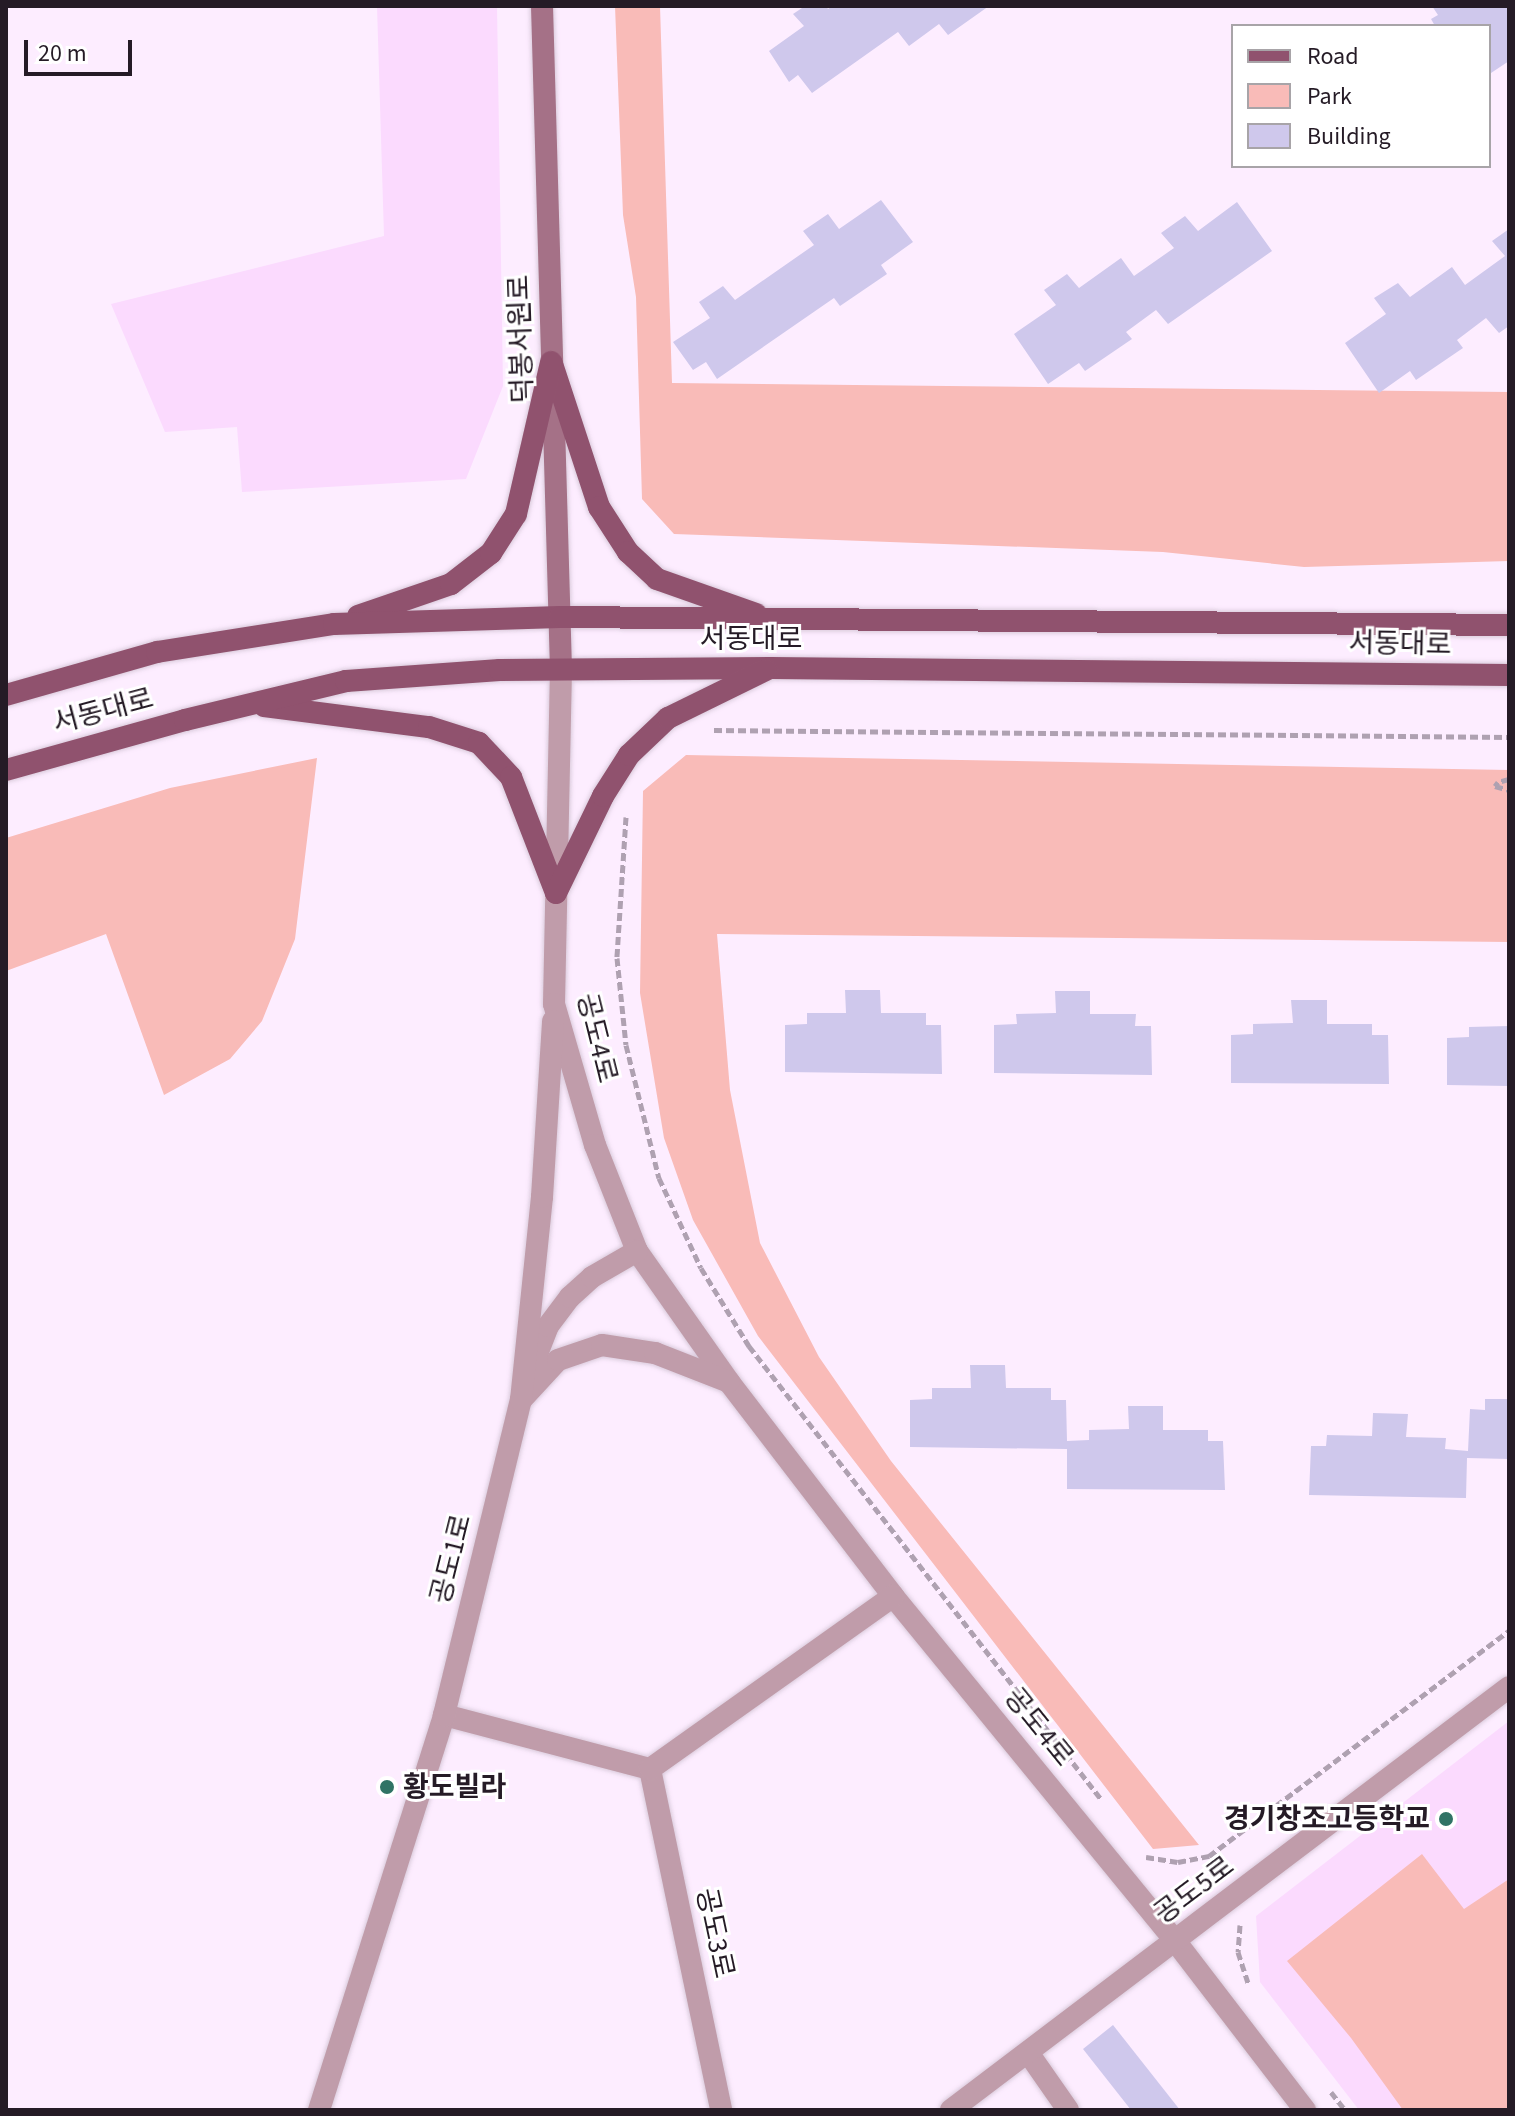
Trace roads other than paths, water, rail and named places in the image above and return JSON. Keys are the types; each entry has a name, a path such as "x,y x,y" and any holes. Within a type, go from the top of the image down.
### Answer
{"main road":[{"name":"덕봉서원로","path":"542,6 561,669"},
{"path":"551,362 599,507 628,552 657,579 777,621"},
{"path":"334,624 451,584 491,553 516,514 551,362"},
{"name":"서동대로","path":"6,695 157,652 334,624 560,617 1509,625"},
{"path":"556,893 603,796 629,755 668,718 770,668"},
{"name":"서동대로","path":"6,770 247,704 346,681 500,670 770,668 1509,675"},
{"path":"247,704 429,727 479,743 511,777 556,893"}],"street":[{"name":"공도4로","path":"561,669 554,1004 595,1145 637,1251 729,1382 893,1596 1176,1942 1305,2110"},
{"name":"공도1로","path":"319,2110 444,1715 521,1400 542,1197 554,1004"},
{"path":"521,1400 548,1326 570,1297 592,1277 637,1251"},
{"path":"521,1400 558,1360 602,1345 655,1353 729,1382"},
{"path":"444,1715 650,1769 893,1596"},
{"name":"공도5로","path":"951,2110 1029,2054 1509,1687"},
{"name":"공도3로","path":"650,1769 721,2110"},
{"path":"1029,2054 1068,2110"}],"place":[{"name":"황도빌라","path":"387,1787"},
{"name":"경기창조고등학교","path":"1446,1819"}]}
